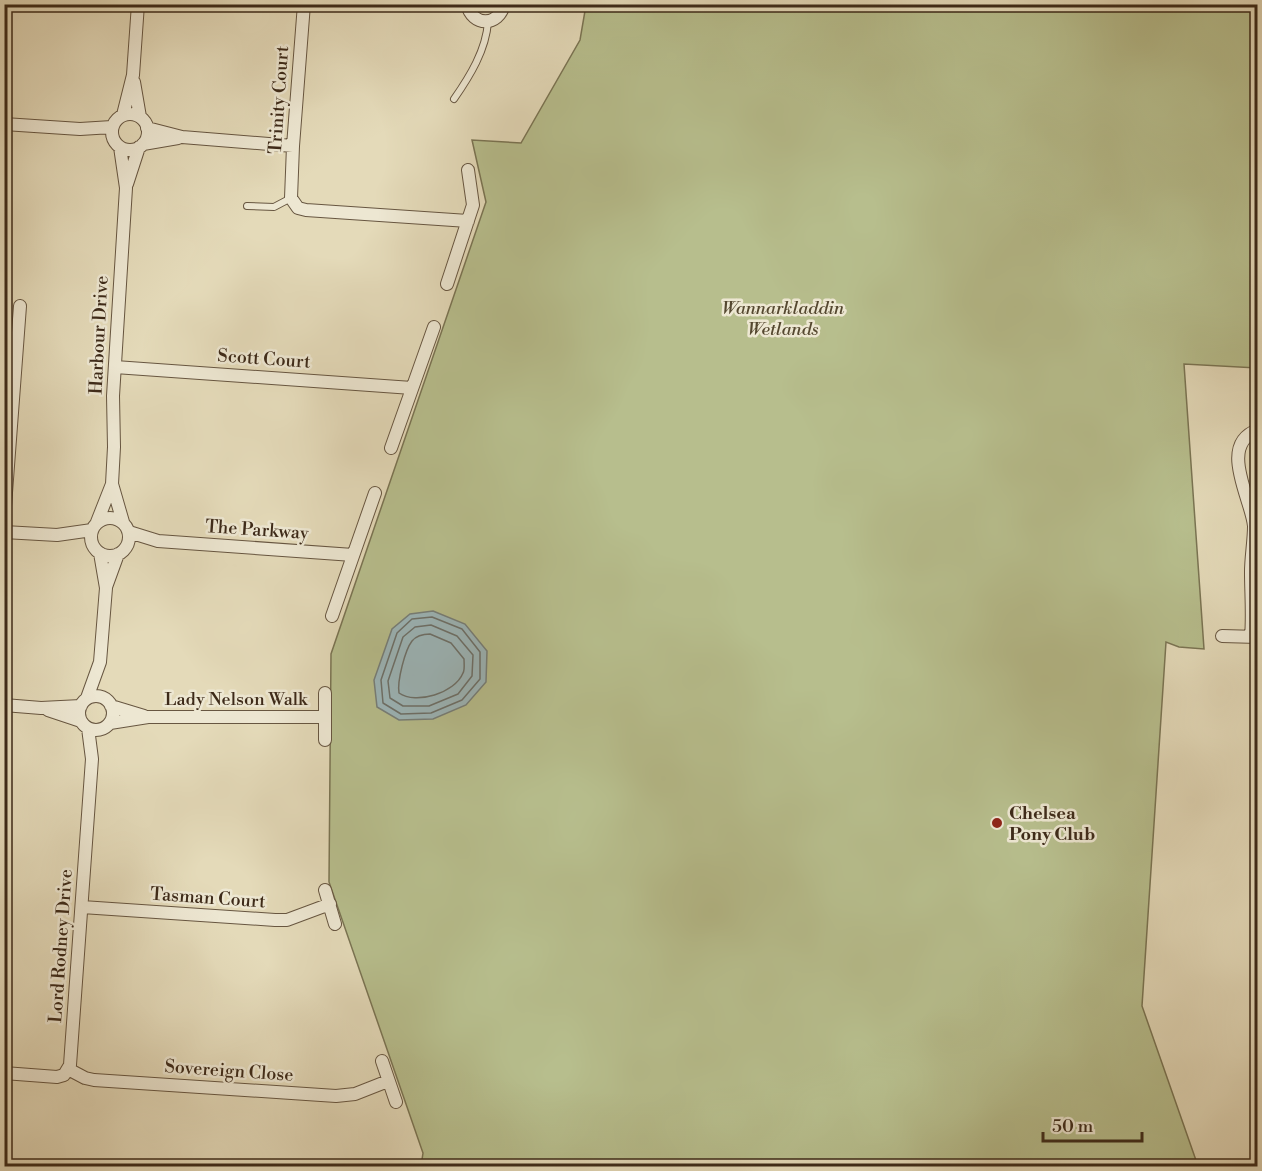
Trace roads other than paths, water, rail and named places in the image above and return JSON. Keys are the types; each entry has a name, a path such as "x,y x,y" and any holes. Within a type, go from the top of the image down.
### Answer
{"street":[{"path":"123,115 133,75 138,4"},
{"name":"Trinity Court","path":"291,198 304,4"},
{"path":"465,7 477,20 488,22 499,16 504,5"},
{"path":"133,75 140,117 148,134 141,145"},
{"path":"112,127 123,115 135,114 140,117"},
{"path":"4,124 80,129 112,127"},
{"path":"112,127 117,144"},
{"path":"147,128 182,137 293,146"},
{"path":"80,129 130,150 141,145 182,137"},
{"name":"Harbour Drive","path":"94,526 112,484 113,396 126,188 117,144"},
{"name":"Harbour Drive","path":"126,188 141,145"},
{"path":"447,284 473,201 468,171"},
{"path":"291,198 298,208 306,210 468,221"},
{"path":"4,519 20,306"},
{"path":"391,448 434,327"},
{"name":"Scott Court","path":"115,367 412,388"},
{"path":"1222,636 1254,637 1251,572 1254,527 1239,473 1239,465 1244,439 1257,430"},
{"name":"Harbour Drive","path":"112,484 126,527"},
{"path":"332,616 375,493"},
{"name":"The Parkway","path":"57,535 94,526 101,519 113,517 126,527 158,541 353,555"},
{"path":"41,708 85,725 106,726 112,712 100,662 106,588 94,526"},
{"path":"106,588 122,551 126,527"},
{"name":"The Parkway","path":"4,532 57,535 97,549 106,555 158,541"},
{"path":"85,725 79,716 100,662"},
{"name":"Lady Nelson Walk","path":"324,740 325,693"},
{"path":"4,705 41,708 84,702 97,697 109,703"},
{"name":"Lady Nelson Walk","path":"109,703 148,717"},
{"name":"Lady Nelson Walk","path":"106,726 148,717 324,717"},
{"name":"Lord Rodney Drive","path":"68,1069 71,1061 92,759 85,725"},
{"name":"Lord Rodney Drive","path":"92,759 106,726"},
{"path":"325,890 335,924"},
{"name":"Tasman Court","path":"82,907 287,920 330,904"},
{"path":"382,1061 396,1102"},
{"path":"4,1073 57,1077 64,1075 68,1069"},
{"name":"Sovereign Close","path":"68,1069 94,1080 336,1096 355,1094 388,1081"}],"lane":[{"path":"454,99 477,60 487,35 488,22"},
{"path":"248,206 276,207 291,198"}],"water":[{"path":"433,611 465,624 487,651 486,682 466,705 433,719 399,720 377,707 374,680 392,629 410,614"}],"place":[{"name":"Chelsea Pony Club","path":"997,823"}],"park label":[{"name":"Wannarkladdin Wetlands","path":"783,318"}]}
